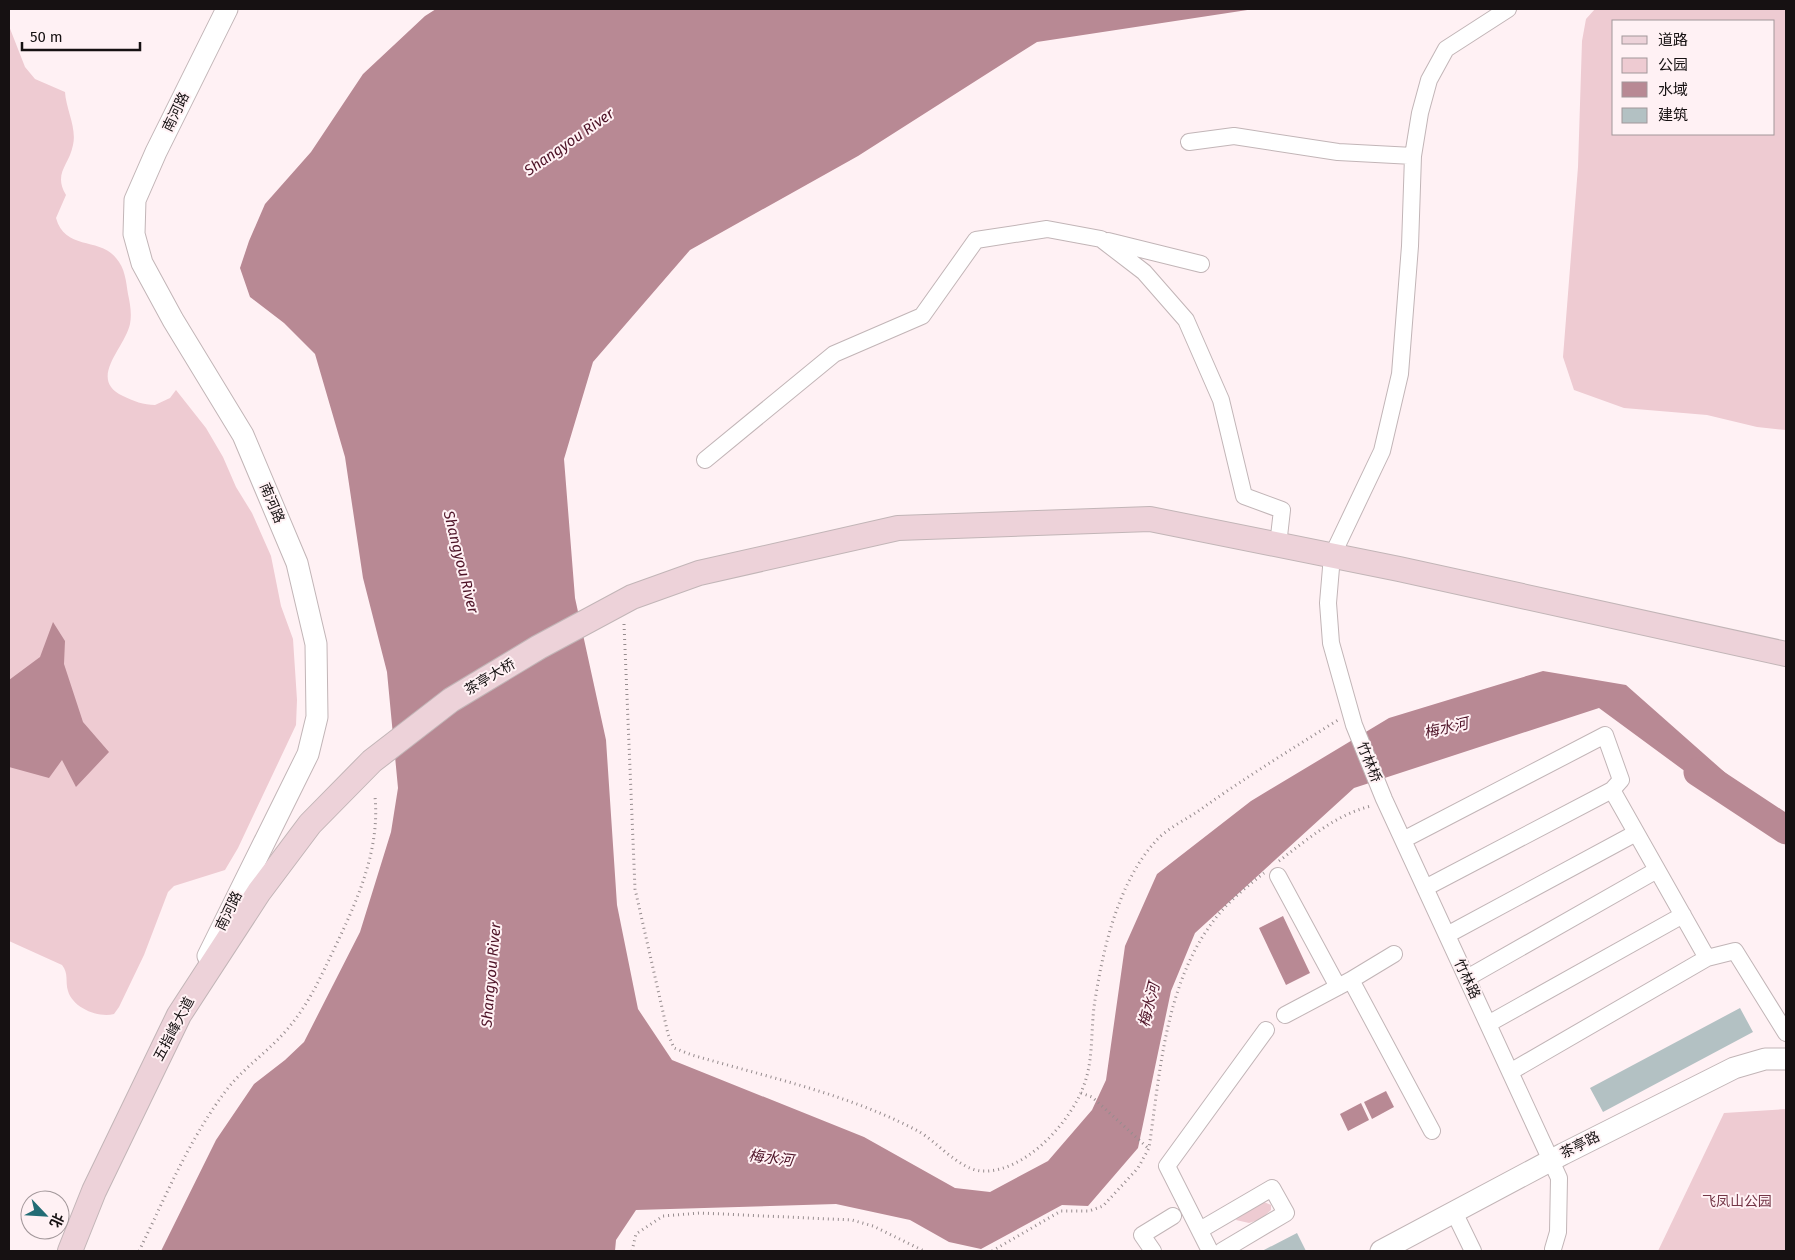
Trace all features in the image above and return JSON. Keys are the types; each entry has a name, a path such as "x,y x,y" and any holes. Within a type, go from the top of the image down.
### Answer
{"main road":[{"name":"茶亭大桥","path":"310,824 372,761 452,700 538,647 632,597 699,573 898,528 1150,519 1332,556 1786,654"},
{"name":"五指峰大道","path":"70,1251 94,1190 179,1014 259,892 310,824"}],"street":[{"name":"南河路","path":"179,1014 308,754 317,717 316,644 297,562 243,435 173,320 142,263 134,234 135,200 156,152 228,9"},
{"path":"1332,556 1382,451 1400,374 1410,246 1413,156 1420,113 1429,80 1446,49 1508,9"},
{"path":"1188,142 1234,136 1338,152 1413,156"},
{"path":"705,460 834,354 922,316 976,240 1047,230 1101,239 1201,264"},
{"path":"1101,239 1144,272 1186,320 1221,400 1244,496 1282,510 1278,545"},
{"name":"竹林桥","path":"1332,556 1328,603 1331,643 1352,718 1384,800"},
{"path":"1403,840 1605,735 1621,780 1612,790 1425,888"},
{"path":"1612,790 1707,958"},
{"name":"竹林路","path":"1384,800 1559,1178 1558,1232 1553,1249"},
{"path":"1447,935 1636,833"},
{"path":"1274,870 1345,983 1432,1131"},
{"path":"1467,978 1657,870"},
{"path":"1488,1024 1683,915"},
{"path":"1510,1072 1707,958 1735,951 1786,1033"},
{"path":"1285,1015 1394,954"},
{"path":"1210,1251 1167,1166 1266,1030"},
{"name":"茶亭路","path":"1381,1251 1551,1160 1734,1068 1765,1059 1786,1059"},
{"path":"1200,1230 1272,1188 1286,1213 1222,1251"},
{"path":"1454,1212 1473,1251"},
{"path":"1153,1251 1142,1235 1173,1216"}],"path":[{"path":"624,624 634,889 668,1034 674,1048 856,1104 920,1132 954,1159 980,1171 1011,1165 1043,1144 1077,1103 1086,1079 1095,1006 1106,951 1124,887 1155,841 1242,780 1352,718"},
{"path":"139,1251 196,1133 228,1087 284,1032 314,993 355,907 375,838 377,818 375,797"},
{"path":"995,1251 1061,1211 1089,1211 1103,1206 1138,1168 1149,1148 1175,997 1193,955 1211,924 1233,898 1274,870 1332,821 1352,811 1384,800"},
{"path":"1081,1093 1092,1097 1149,1148"},
{"path":"632,1251 636,1234 663,1216 700,1213 852,1220 873,1226 924,1251"}],"green space":[{"path":"1595,9 1786,9 1786,430 1757,427 1707,415 1624,408 1574,390 1563,357 1578,167 1582,41 1586,19"},
{"path":"9,26 25,67 35,79 65,92 74,139 71,152 61,175 62,187 66,195 56,218 67,235 75,240 109,252 119,262 125,275 131,316 130,324 111,363 108,381 113,389 123,396 147,404 155,405 170,398 176,390 206,428 223,457 236,487 252,513 271,556 281,606 293,639 297,700 296,725 238,848 225,870 174,886 168,892 144,955 119,1007 114,1014 108,1015 94,1013 75,1002 68,991 66,975 62,965 9,941"},
{"name":"飞凤山公园","path":"1786,1109 1786,1251 1658,1251 1724,1113"},
{"path":"1264,1202 1271,1205 1271,1210 1261,1219 1249,1223 1236,1220 1244,1211"}],"water":[{"name":"Shangyou River","path":"436,9 1254,9 1037,42 858,156 690,250 593,362 564,459 575,598 606,740 617,905 638,1009 672,1060 864,1137 955,1188 990,1192 1048,1161 1092,1110 1106,1080 1125,946 1157,874 1251,801 1389,718 1543,671 1626,685 1738,784 1724,800 1599,708 1354,788 1195,933 1171,991 1138,1148 1088,1206 1062,1205 981,1249 949,1242 910,1220 836,1204 636,1210 616,1240 615,1251 161,1251 216,1140 254,1084 285,1060 304,1042 360,932 391,832 398,788 387,672 363,578 345,457 315,354 284,323 250,297 240,268 265,204 311,152 363,74 425,16"},
{"path":"53,622 65,641 64,664 83,722 109,752 76,787 62,760 49,778 9,767 9,680 40,657"},
{"path":"1283,916 1310,973 1286,985 1259,928"},
{"path":"1386,1091 1394,1107 1372,1119 1364,1102"},
{"path":"1361,1103 1369,1120 1348,1131 1340,1114"}],"building":[{"path":"1740,1008 1753,1032 1603,1112 1590,1088"},
{"path":"1297,1233 1306,1251 1262,1251"}],"waterway":[{"name":"梅水河","path":"1698,772 1786,830"}]}
